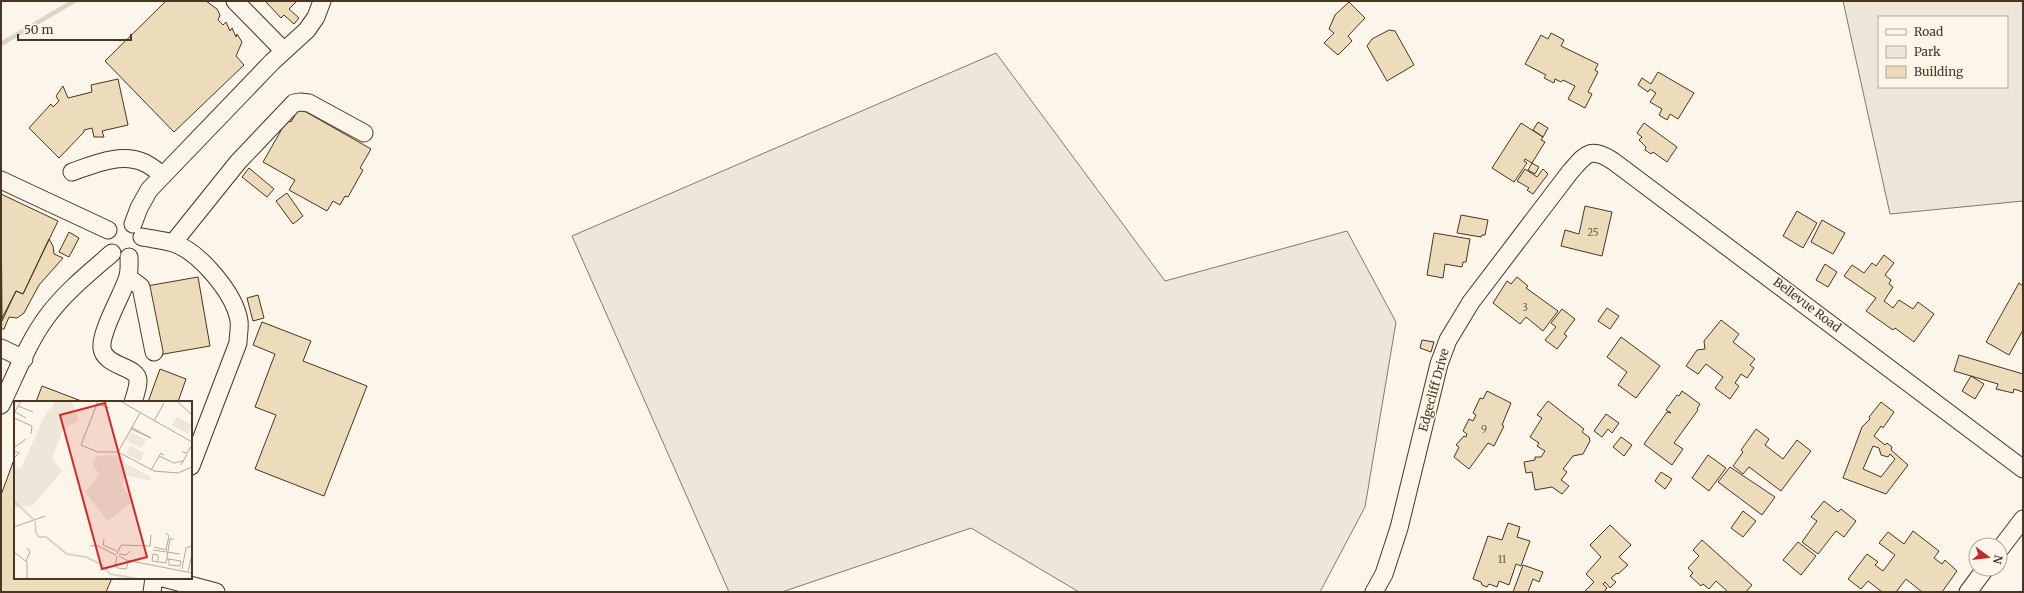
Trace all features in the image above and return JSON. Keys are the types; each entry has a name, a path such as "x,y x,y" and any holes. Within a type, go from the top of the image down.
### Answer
{"street":[{"path":"236,1 284,51"},
{"path":"192,463 238,343 239,322 235,307 218,279 197,258 173,243 138,231 125,222 118,222 108,230 106,242 112,253 117,257 130,257 139,250 138,231 139,208 147,194 163,175 284,51 307,30 316,17 322,1"},
{"path":"173,243 238,162 294,103 309,103 364,133"},
{"name":"Bellevue Road","path":"1586,154 1594,152 1602,154 1613,161 2023,469"},
{"name":"Edgecliff Drive","path":"1382,588 1399,528 1439,364 1448,340 1471,302 1570,172 1586,154"},
{"path":"72,172 110,160 124,158 146,163 163,175"},
{"path":"1,180 108,230"},
{"path":"1,405 7,378 24,359 36,333 46,317 76,284 112,253"},
{"path":"130,257 128,277 109,322 102,344 102,349 109,360 132,372 138,377 133,401"},
{"path":"128,277 141,287 154,352"},
{"path":"1,348 24,359"},
{"path":"2008,539 2023,519"},
{"path":"1968,592 1979,577"},
{"path":"152,592 154,579"},
{"path":"167,579 216,592"}],"green space":[{"path":"1843,1 2023,1 2023,201 1890,214"},
{"path":"996,53 1165,281 1347,231 1396,322 1365,507 1320,592 1079,592 971,528 782,592 729,592 572,236"}],"building":[{"path":"166,1 206,1 217,9 220,15 218,20 223,25 226,22 230,31 232,28 236,37 237,34 242,42 236,56 244,65 174,132 105,61"},
{"path":"265,1 297,1 289,9 299,18 294,24 284,15 281,18"},
{"path":"1349,2 1365,18 1348,36 1352,41 1338,55 1324,43 1334,33 1329,29 1335,15"},
{"path":"1389,30 1395,31 1414,65 1387,81 1367,46 1372,39"},
{"path":"1551,33 1564,40 1561,46 1598,64 1595,70 1598,72 1588,92 1592,94 1585,108 1568,99 1575,86 1563,80 1561,82 1555,79 1554,83 1544,78 1546,75 1525,64 1541,35 1548,39"},
{"path":"1658,72 1694,93 1678,119 1670,114 1667,120 1659,115 1662,109 1650,102 1656,93 1650,89 1648,92 1638,85 1642,78 1651,84"},
{"path":"118,79 128,125 102,131 104,137 94,137 92,128 84,130 84,132 59,158 29,128 51,104 53,107 59,101 56,96 63,86 68,98 92,92 91,85"},
{"path":"299,108 371,149 360,168 363,170 348,197 345,196 340,205 333,201 327,211 289,190 295,180 263,162 287,120 291,122"},
{"path":"1538,122 1548,128 1543,137 1533,130"},
{"path":"1521,123 1543,137 1541,140 1545,142 1532,163 1525,159 1524,161 1527,163 1514,182 1492,168"},
{"path":"1644,123 1677,147 1667,162 1653,152 1651,154 1645,150 1646,147 1639,140 1642,137 1637,133"},
{"path":"1532,163 1539,167 1535,174 1528,170"},
{"path":"249,168 274,189 267,197 242,177"},
{"path":"1525,169 1537,177 1543,169 1548,174 1533,194 1527,190 1529,188 1517,181"},
{"path":"287,193 303,216 293,224 276,201"},
{"path":"1,194 58,221 23,294 16,291 2,321"},
{"path":"1585,206 1612,212 1602,256 1561,246 1565,230 1579,234"},
{"path":"1797,211 1817,223 1803,248 1783,236"},
{"path":"1461,215 1488,220 1485,235 1482,235 1481,237 1457,233"},
{"path":"1822,220 1845,233 1833,254 1811,242"},
{"path":"69,232 79,238 69,257 59,252"},
{"path":"1434,233 1470,239 1466,262 1463,262 1462,267 1445,264 1443,278 1427,275"},
{"path":"49,239 53,246 54,254 63,258 39,285 24,313 17,318 9,317 4,329 1,329 1,320 16,291 23,294"},
{"path":"1884,255 1894,263 1885,275 1891,280 1889,284 1893,287 1884,301 1893,308 1899,300 1913,309 1918,302 1934,314 1914,342 1895,328 1893,330 1866,311 1876,298 1844,276 1852,265 1864,273 1872,263 1876,266"},
{"path":"1825,264 1837,272 1828,287 1816,280"},
{"path":"198,277 210,346 158,355 147,286"},
{"path":"1517,277 1528,286 1526,288 1558,311 1543,331 1526,317 1520,324 1493,303 1507,281 1511,284"},
{"path":"2019,283 2023,286 2023,330 2009,355 1986,342"},
{"path":"258,295 264,318 253,321 247,298"},
{"path":"1607,308 1619,316 1610,329 1598,321"},
{"path":"1562,309 1575,319 1564,334 1567,336 1557,349 1545,340 1556,327 1551,323"},
{"path":"1721,320 1739,334 1733,342 1755,359 1750,365 1754,368 1747,378 1741,374 1735,383 1739,386 1730,399 1715,388 1723,377 1706,364 1698,374 1686,366 1697,350 1705,349 1704,341"},
{"path":"262,322 311,341 303,361 367,386 324,496 255,469 276,415 255,407 275,354 253,345"},
{"path":"1621,337 1660,366 1636,398 1618,385 1627,372 1607,357"},
{"path":"1422,340 1434,342 1431,352 1420,348"},
{"path":"1959,355 2023,374 2023,392 2014,389 2013,393 1996,389 1998,384 1954,371"},
{"path":"160,369 186,379 178,401 148,401"},
{"path":"1971,376 1984,384 1975,399 1962,391"},
{"path":"42,386 81,401 36,401"},
{"path":"1487,391 1511,403 1502,425 1504,426 1494,446 1488,443 1469,469 1454,457 1459,447 1456,445 1464,436 1466,437 1467,434 1463,431 1469,419 1473,421 1476,415 1473,413 1480,398 1483,399"},
{"path":"1682,391 1700,404 1697,409 1698,410 1674,443 1683,449 1672,465 1644,444 1667,412 1671,413 1666,410 1677,395 1679,396"},
{"path":"1548,401 1584,429 1582,432 1589,437 1590,441 1583,454 1573,456 1563,469 1567,472 1561,480 1569,486 1562,494 1552,487 1535,490 1532,472 1526,473 1524,462 1535,460 1535,457 1541,457 1545,451 1537,446 1539,443 1530,437 1542,418 1537,415"},
{"path":"1881,402 1894,412 1883,428 1881,426 1874,436 1885,445 1887,443 1892,447 1891,450 1908,465 1886,494 1843,478 1862,427 1870,419 1869,417","holes":["1873,446 1879,448 1881,455 1888,457 1890,454 1895,459 1881,477 1863,469"]},
{"path":"1606,414 1619,423 1612,433 1608,429 1602,437 1594,431"},
{"path":"1756,429 1769,439 1765,445 1783,459 1797,440 1811,451 1781,491 1749,467 1743,474 1733,466 1743,452 1741,450"},
{"path":"1621,437 1632,445 1624,456 1613,447"},
{"path":"1708,455 1726,468 1709,491 1692,478"},
{"path":"14,460 14,579 112,579 106,592 1,592 1,495"},
{"path":"1730,467 1775,497 1762,515 1718,482"},
{"path":"1661,472 1672,479 1665,489 1655,481"},
{"path":"1824,501 1838,512 1841,509 1856,521 1844,537 1836,531 1818,554 1802,542 1817,521 1811,517"},
{"path":"1743,511 1756,521 1743,537 1731,528"},
{"path":"1508,523 1520,527 1517,537 1530,541 1521,566 1516,564 1509,585 1499,581 1497,587 1489,584 1487,587 1482,585 1481,582 1473,579 1488,536 1502,540"},
{"path":"1610,525 1631,545 1619,557 1628,565 1611,578 1616,582 1610,588 1605,582 1603,584 1607,588 1604,592 1584,592 1594,582 1586,574 1601,557 1590,545"},
{"path":"1913,531 1939,551 1934,558 1942,564 1945,560 1957,571 1942,592 1922,592 1906,579 1896,592 1882,592 1868,581 1861,589 1848,579 1867,554 1878,562 1875,565 1883,571 1895,555 1879,543 1888,532 1904,544"},
{"path":"1702,540 1752,585 1746,592 1728,592 1716,581 1709,589 1703,584 1701,586 1690,576 1693,573 1688,568 1699,556 1693,550"},
{"path":"1798,542 1816,556 1801,575 1783,560"},
{"path":"1523,565 1543,572 1539,582 1533,579 1528,592 1513,592"}],"waterway":[{"path":"1,44 74,1"}]}
